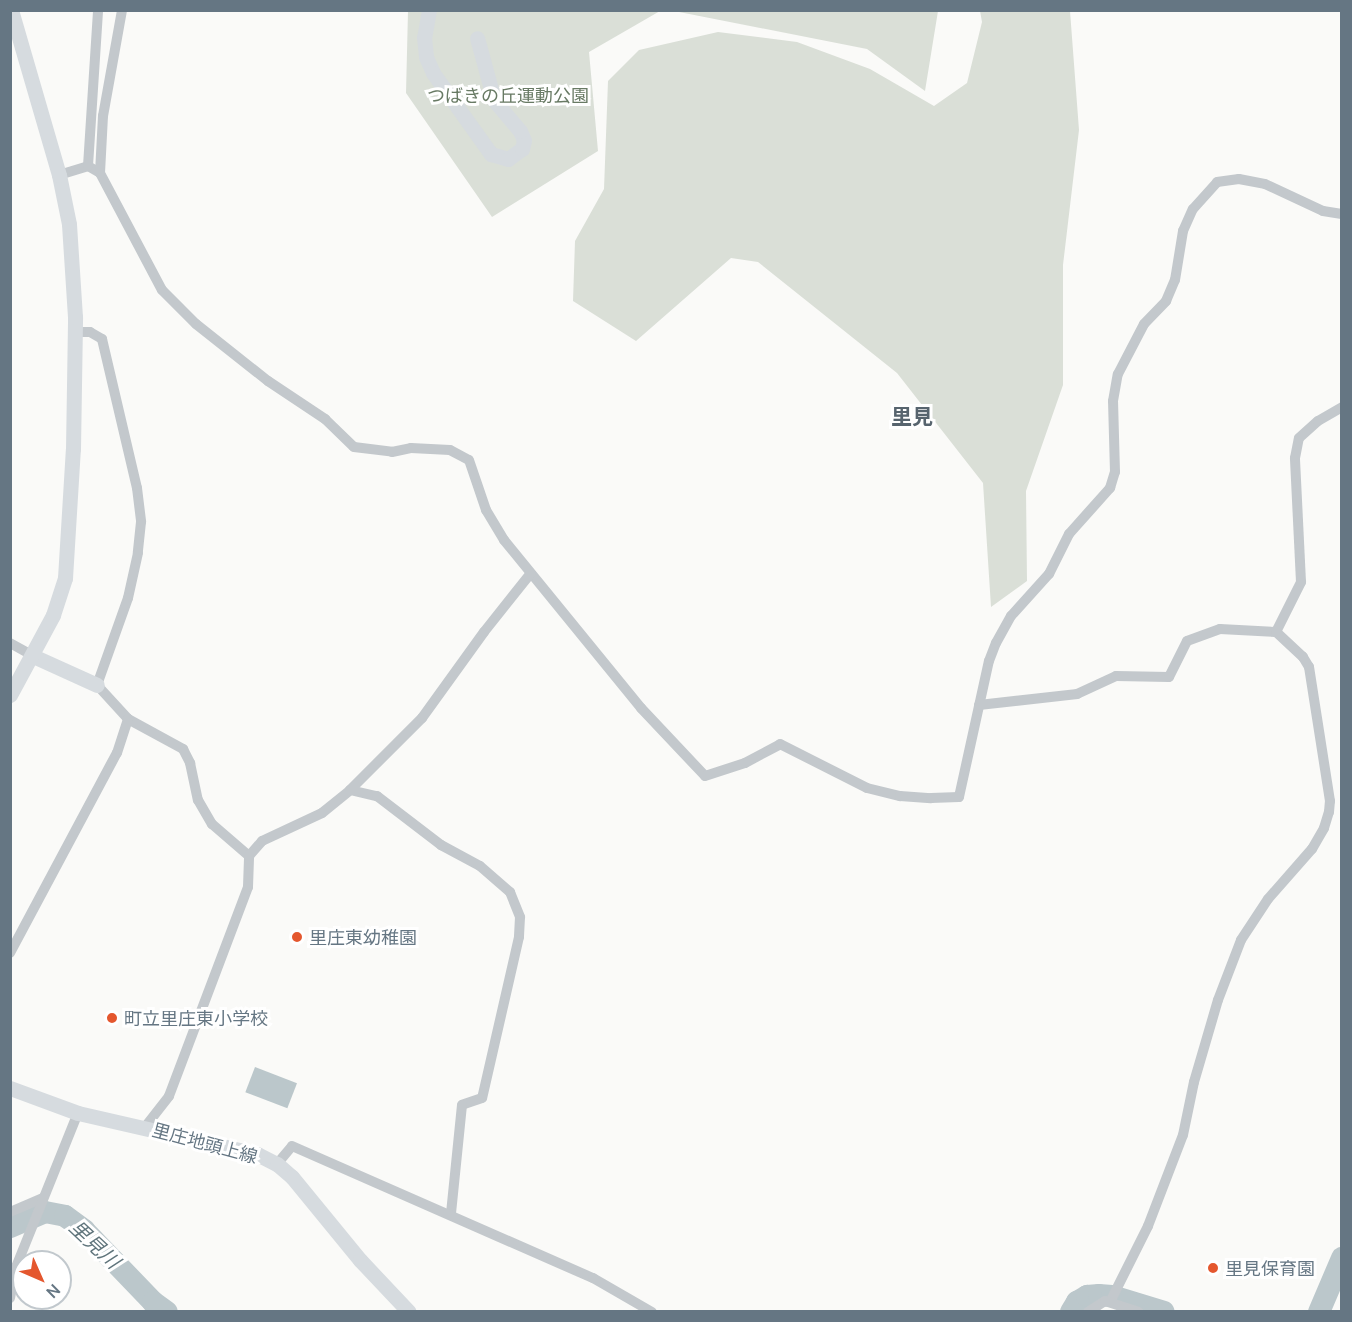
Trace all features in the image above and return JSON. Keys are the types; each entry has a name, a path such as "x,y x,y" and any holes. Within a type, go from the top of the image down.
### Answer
{"street":[{"path":"10,695 53,615 65,578 73,449 75,332 69,224 59,175 11,10"},
{"path":"88,166 98,10"},
{"path":"122,10 102,116 100,172 162,290 196,324 268,381 325,419 354,447 392,452 411,448 450,450 469,460 492,523 641,708 705,776 745,763 780,744 867,788 900,796 959,797 989,661 1011,616 1049,574 1069,534 1110,488 1115,472 1113,401 1118,374 1144,324 1166,301 1175,280 1183,231 1193,209 1216,182 1239,179 1265,184 1323,211 1341,214"},
{"path":"429,10 424,37 426,57 433,73 491,154 508,159 522,149 524,140 494,100 477,38"},
{"path":"59,175 88,166 100,172"},
{"path":"75,332 90,332 102,339 136,488 141,522 138,553 128,598 97,685"},
{"path":"1276,632 1301,582 1294,458 1299,438 1318,421 1341,407"},
{"path":"145,1127 169,1096 248,887 249,856 261,841 322,813 350,790 422,718 484,632 531,573"},
{"path":"979,705 1077,694 1116,676 1169,677 1187,641 1220,629 1276,632 1303,657 1309,667 1330,801 1324,828 1312,849 1268,899 1241,940 1218,1000 1194,1082 1183,1135 1148,1226 1110,1302"},
{"path":"10,644 97,685 128,719 183,749 190,763 198,800 212,825 249,856"},
{"path":"10,953 117,753 128,719"},
{"path":"350,790 377,796 441,845 480,866 510,892 520,917 519,937 482,1098 462,1105 451,1214"},
{"name":"里庄地頭上線","path":"10,1088 78,1113 257,1154 277,1164 292,1177 360,1260 409,1311"},
{"path":"10,1298 16,1267 41,1200 78,1113"},
{"path":"277,1164 292,1146 408,1199 451,1214 500,1239 593,1278 652,1311"},
{"path":"10,1212 41,1200"},
{"path":"1088,1311 1105,1301 1138,1311"}],"green space":[{"path":"938,10 925,91 867,49 674,11"},
{"name":"つばきの丘運動公園","path":"408,11 660,11 589,52 598,151 492,217 406,93"},
{"path":"980,11 1070,11 1079,130 1063,265 1063,385 1026,491 1027,581 991,607 983,483 897,373 758,262 731,258 636,341 573,301 575,241 604,189 608,81 639,50 718,32 797,42 870,69 934,106 967,83 982,22"}],"shaded area":[{"path":"255,1067 297,1083 287,1108 245,1092"}],"waterway":[{"name":"里見川","path":"10,1227 45,1212 65,1216 84,1230 153,1302 167,1312"},
{"name":"里見川","path":"1319,1312 1342,1258"},
{"name":"里見川","path":"1071,1312 1077,1302 1087,1296 1099,1295 1112,1296 1164,1312"}],"place":[{"name":"里庄東幼稚園","path":"297,937"},
{"name":"町立里庄東小学校","path":"112,1018"},
{"name":"里見保育園","path":"1213,1268"}],"district":[{"name":"里見","path":"912,416"}]}
